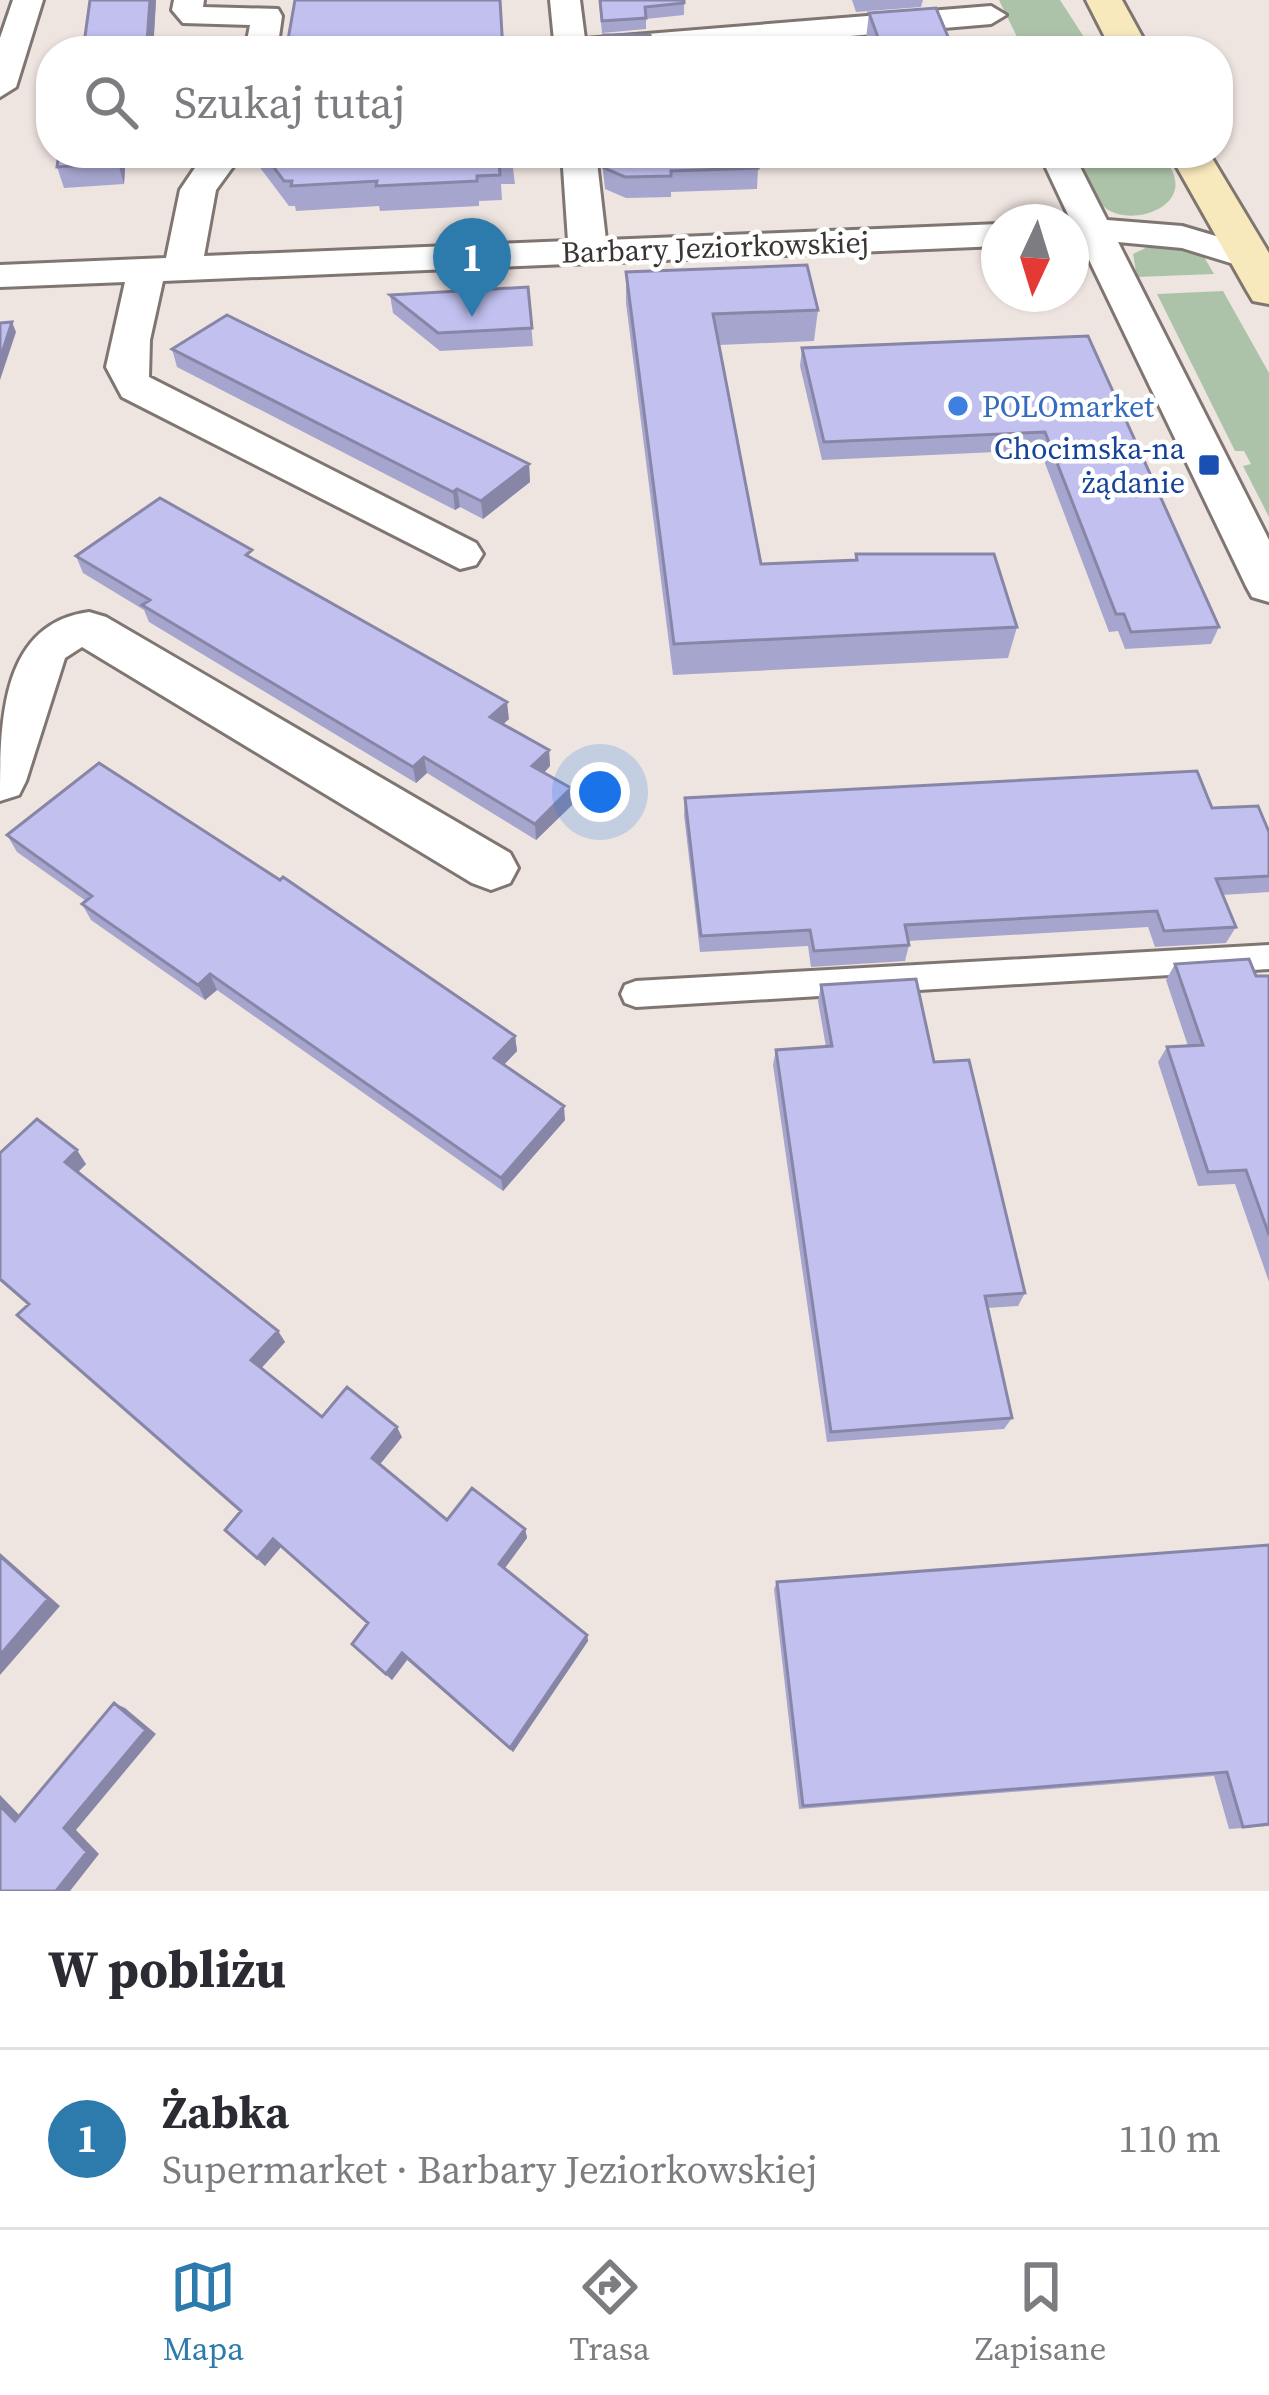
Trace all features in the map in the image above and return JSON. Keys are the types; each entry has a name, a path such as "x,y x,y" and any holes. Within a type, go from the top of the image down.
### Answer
{"main road":[{"path":"1104,0 1123,36"},
{"path":"1199,171 1259,275"}],"street":[{"path":"0,87 28,0"},
{"path":"190,0 187,10 194,16 267,16 264,36"},
{"path":"565,0 569,36"},
{"path":"710,36 987,8 1001,36"},
{"path":"207,168 128,353 126,372 132,384 149,397 460,554"},
{"path":"580,168 588,252"},
{"path":"1061,168 1073,204"},
{"path":"1144,229 1182,216 1199,171"},
{"path":"1089,231 1144,229 1194,237 1259,275"},
{"name":"Barbary Jeziorkowskiej","path":"0,276 981,236"},
{"path":"1089,244 1269,586"},
{"path":"0,781 43,650 64,632 89,629 491,868"}],"lane":[{"path":"636,994 1269,957"}],"green space":[{"path":"999,0 1060,0 1083,36 1017,36"},
{"path":"1082,168 1171,168 1175,189 1158,209 1128,216 1104,207"},
{"path":"1154,244 1200,250 1214,274 1137,277 1133,254"},
{"path":"1223,291 1269,373 1269,517 1243,466 1251,464 1244,451 1235,451 1157,294"}],"building":[{"path":"90,0 150,0 147,36 85,36"},
{"path":"295,0 500,0 502,36 289,36"},
{"path":"600,0 684,3 645,7 646,18 602,21"},
{"path":"936,8 948,36 877,36 869,13"},
{"path":"274,168 500,168 500,175 477,176 477,181 376,186 377,181 291,186 292,181 284,181"},
{"path":"604,168 758,168 671,171 671,176 625,177"},
{"path":"807,265 818,310 713,314 761,564 857,560 856,554 994,554 1017,627 674,644 626,272"},
{"path":"528,287 532,328 438,333 390,295"},
{"path":"227,315 529,464 481,501 457,489 453,492 172,349"},
{"path":"12,322 0,359 0,323"},
{"path":"1088,336 1219,627 1131,632 1124,614 1116,614 1045,432 824,442 802,348"},
{"path":"160,498 252,550 246,555 507,702 490,717 549,750 532,766 571,788 535,824 424,757 413,767 142,605 150,600 76,556"},
{"path":"99,763 280,880 283,877 515,1036 494,1058 564,1106 501,1178 210,974 198,985 82,904 92,896 7,835"},
{"path":"1197,771 1212,808 1258,806 1269,832 1269,876 1216,879 1236,927 1164,931 1157,911 905,925 909,945 814,951 810,930 701,936 685,798"},
{"path":"1249,959 1256,976 1269,976 1269,1235 1246,1170 1208,1172 1167,1047 1203,1045 1175,964"},
{"path":"916,979 934,1062 969,1060 1025,1293 985,1296 1012,1418 831,1432 776,1050 832,1046 821,985"},
{"path":"37,1119 77,1150 65,1162 278,1331 251,1360 322,1417 347,1387 397,1427 372,1458 447,1520 472,1488 525,1529 499,1564 587,1635 510,1748 402,1653 386,1674 352,1644 368,1623 273,1539 257,1558 225,1530 241,1511 17,1315 29,1304 0,1279 0,1153"},
{"path":"1269,1545 1269,1824 1243,1827 1227,1772 803,1806 777,1582"},
{"path":"0,1556 48,1599 0,1655"},
{"path":"114,1703 146,1730 64,1828 87,1852 56,1891 0,1891 0,1806 15,1821"}],"place":[{"name":"Żabka","path":"472,317"},
{"name":"POLOmarket","path":"958,406"},
{"name":"Chocimska-na żądanie","path":"1209,465"}]}
